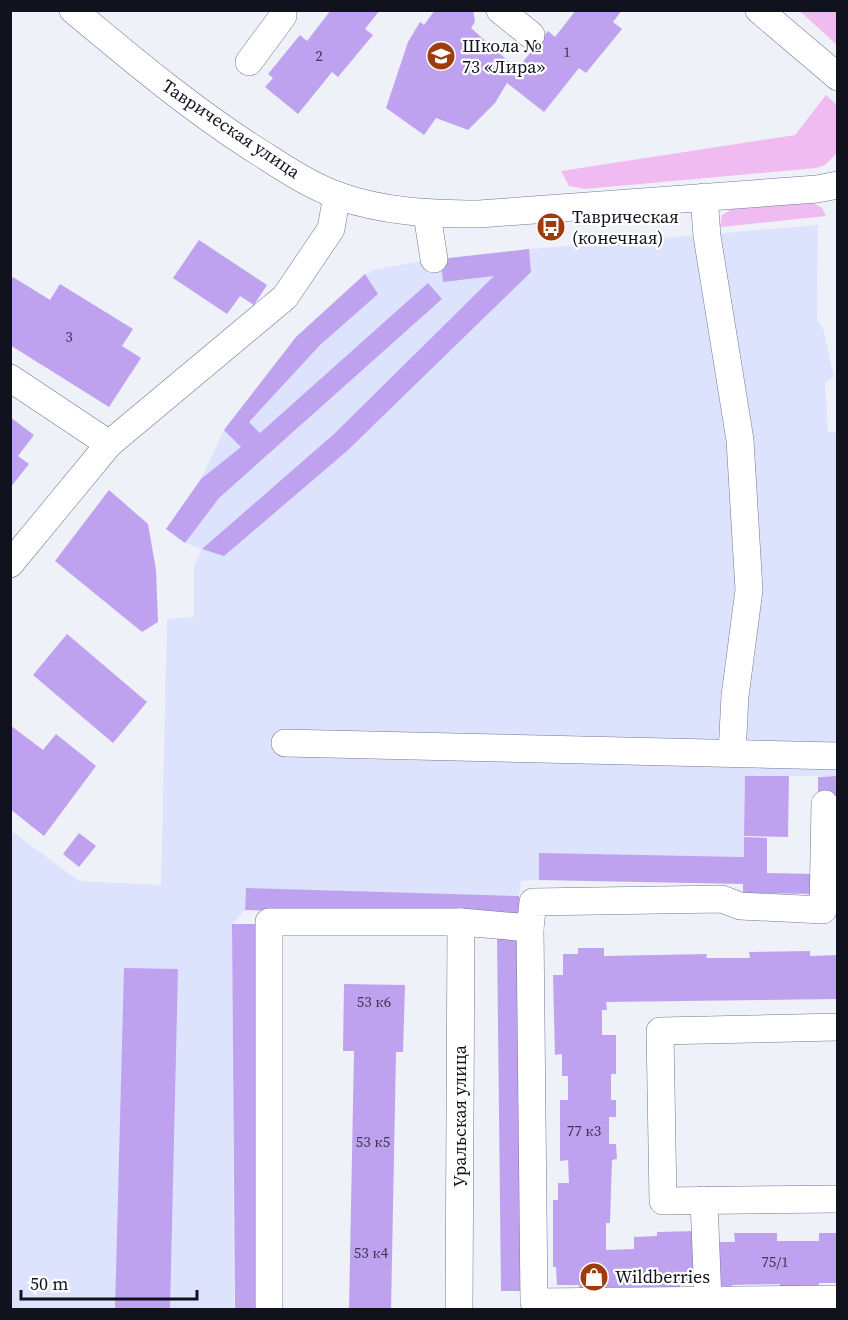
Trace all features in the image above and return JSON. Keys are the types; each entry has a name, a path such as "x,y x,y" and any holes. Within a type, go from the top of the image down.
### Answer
{"street":[{"name":"Таврическая улица","path":"73,10 186,101 242,141 298,177 337,195 362,203 427,214 479,214 831,185"},
{"path":"500,10 531,35"},
{"path":"759,10 837,77"},
{"path":"249,62 282,12"},
{"path":"10,564 109,444 285,297 331,229 337,195"},
{"path":"704,197 707,236 740,440 749,590 735,696 732,753"},
{"path":"427,214 434,259"},
{"path":"10,378 109,444"},
{"path":"285,743 837,756"},
{"path":"825,804 831,875 823,909 740,906 722,899 533,902 530,928 534,1302 837,1299"},
{"path":"269,1310 269,922 461,922 530,928"},
{"name":"Уральская улица","path":"459,1310 461,922"},
{"path":"837,1027 660,1031 663,1201 837,1199"},
{"path":"704,1200 708,1301"}],"shaded area":[{"path":"798,11 837,11 837,45 803,14"},
{"path":"826,95 837,105 837,153 825,165 816,168 585,189 569,186 561,171 795,135"},
{"path":"812,202 822,208 826,216 720,227 722,215 732,209"},
{"path":"818,225 817,320 823,328 834,377 825,382 828,432 838,432 837,776 745,776 744,857 539,854 539,880 521,881 519,896 246,889 245,910 232,924 234,1309 11,1309 10,830 79,881 161,885 167,619 194,617 194,567 202,549 185,543 166,529 201,479 224,430 296,337 365,274 373,270 427,260 529,249"}],"building":[{"path":"331,10 380,10 365,29 373,35 338,77 332,72 298,114 265,87 273,78 268,74 300,35 307,41"},
{"path":"435,10 473,10 475,22 471,28 517,69 548,31 555,37 576,10 622,10 613,22 622,29 586,73 579,68 544,112 507,83 495,103 468,130 436,118 424,135 386,108 408,42 420,22 424,25"},
{"path":"199,240 267,285 254,305 240,296 227,314 173,278"},
{"path":"529,249 531,272 347,451 224,556 202,549 334,434 494,276 443,282 441,259"},
{"path":"365,274 378,294 320,345 249,422 260,433 428,283 442,299 219,498 185,543 166,529 201,479 241,447 224,430 296,337"},
{"path":"13,277 50,300 60,284 133,329 122,346 141,358 109,407 10,345 10,281"},
{"path":"10,417 34,435 18,456 29,464 10,488"},
{"path":"109,490 148,524 156,570 158,622 142,632 55,561"},
{"path":"67,634 147,702 113,743 33,675"},
{"path":"10,725 43,750 56,734 96,766 44,836 10,809"},
{"path":"745,776 789,776 788,837 744,836"},
{"path":"837,776 836,799 818,799 818,777"},
{"path":"79,833 96,846 79,867 63,854"},
{"path":"744,837 767,838 767,873 817,874 817,894 743,893 743,884 539,880 539,853 744,857"},
{"path":"246,888 519,896 519,917 245,910"},
{"path":"232,924 257,924 258,1310 235,1310"},
{"path":"497,936 521,936 526,1291 501,1291"},
{"path":"578,948 604,948 604,956 707,954 706,958 750,958 749,952 810,951 810,956 837,955 837,999 606,1002 607,1010 602,1010 602,1035 616,1035 616,1074 611,1074 611,1100 616,1100 616,1117 609,1117 609,1144 616,1144 617,1159 612,1160 610,1223 606,1223 606,1250 634,1249 634,1237 657,1236 657,1232 696,1231 696,1282 680,1282 680,1288 580,1290 579,1285 557,1285 556,1267 553,1267 553,1200 558,1200 558,1183 569,1183 568,1160 560,1161 560,1100 568,1100 568,1076 562,1076 562,1054 555,1055 553,975 563,975 563,954 578,954"},
{"path":"124,968 178,969 170,1310 115,1310"},
{"path":"344,984 405,985 403,1052 396,1052 391,1310 349,1310 354,1051 343,1051"},
{"path":"734,1233 777,1233 777,1241 819,1241 819,1233 837,1233 837,1283 819,1283 819,1287 780,1288 780,1284 732,1285 733,1289 713,1289 712,1242 735,1242"}],"place":[{"name":"Школа № 73 «Лира»","path":"441,56"},
{"name":"Таврическая (конечная)","path":"551,227"},
{"name":"Wildberries","path":"594,1277"}]}
